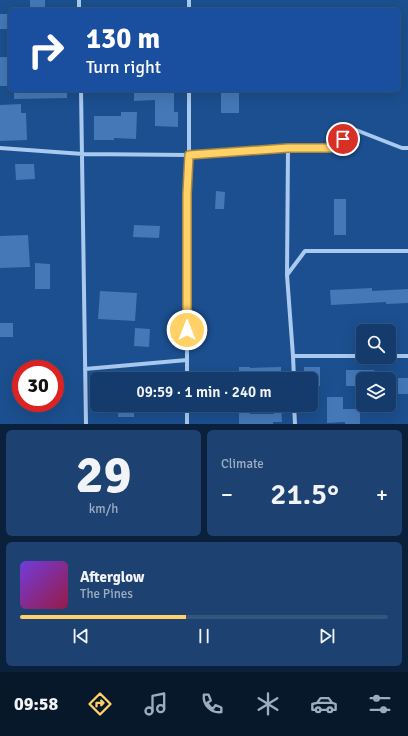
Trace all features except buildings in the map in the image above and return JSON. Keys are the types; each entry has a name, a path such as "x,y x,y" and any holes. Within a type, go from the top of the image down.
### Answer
{"street":[{"path":"81,92 86,424"},
{"path":"187,372 187,194 189,155 189,92"},
{"path":"0,148 83,154 189,155 288,148 330,148 356,130 402,148 408,148"},
{"path":"288,148 287,275 294,372"},
{"path":"287,275 305,251 408,251"},
{"path":"293,356 356,356"},
{"path":"396,356 408,356"},
{"path":"86,369 188,360"},
{"path":"187,412 187,424"},
{"path":"294,412 295,424"}],"route":[{"path":"187,330 187,194 189,155 288,148 330,148 343,139"}]}
